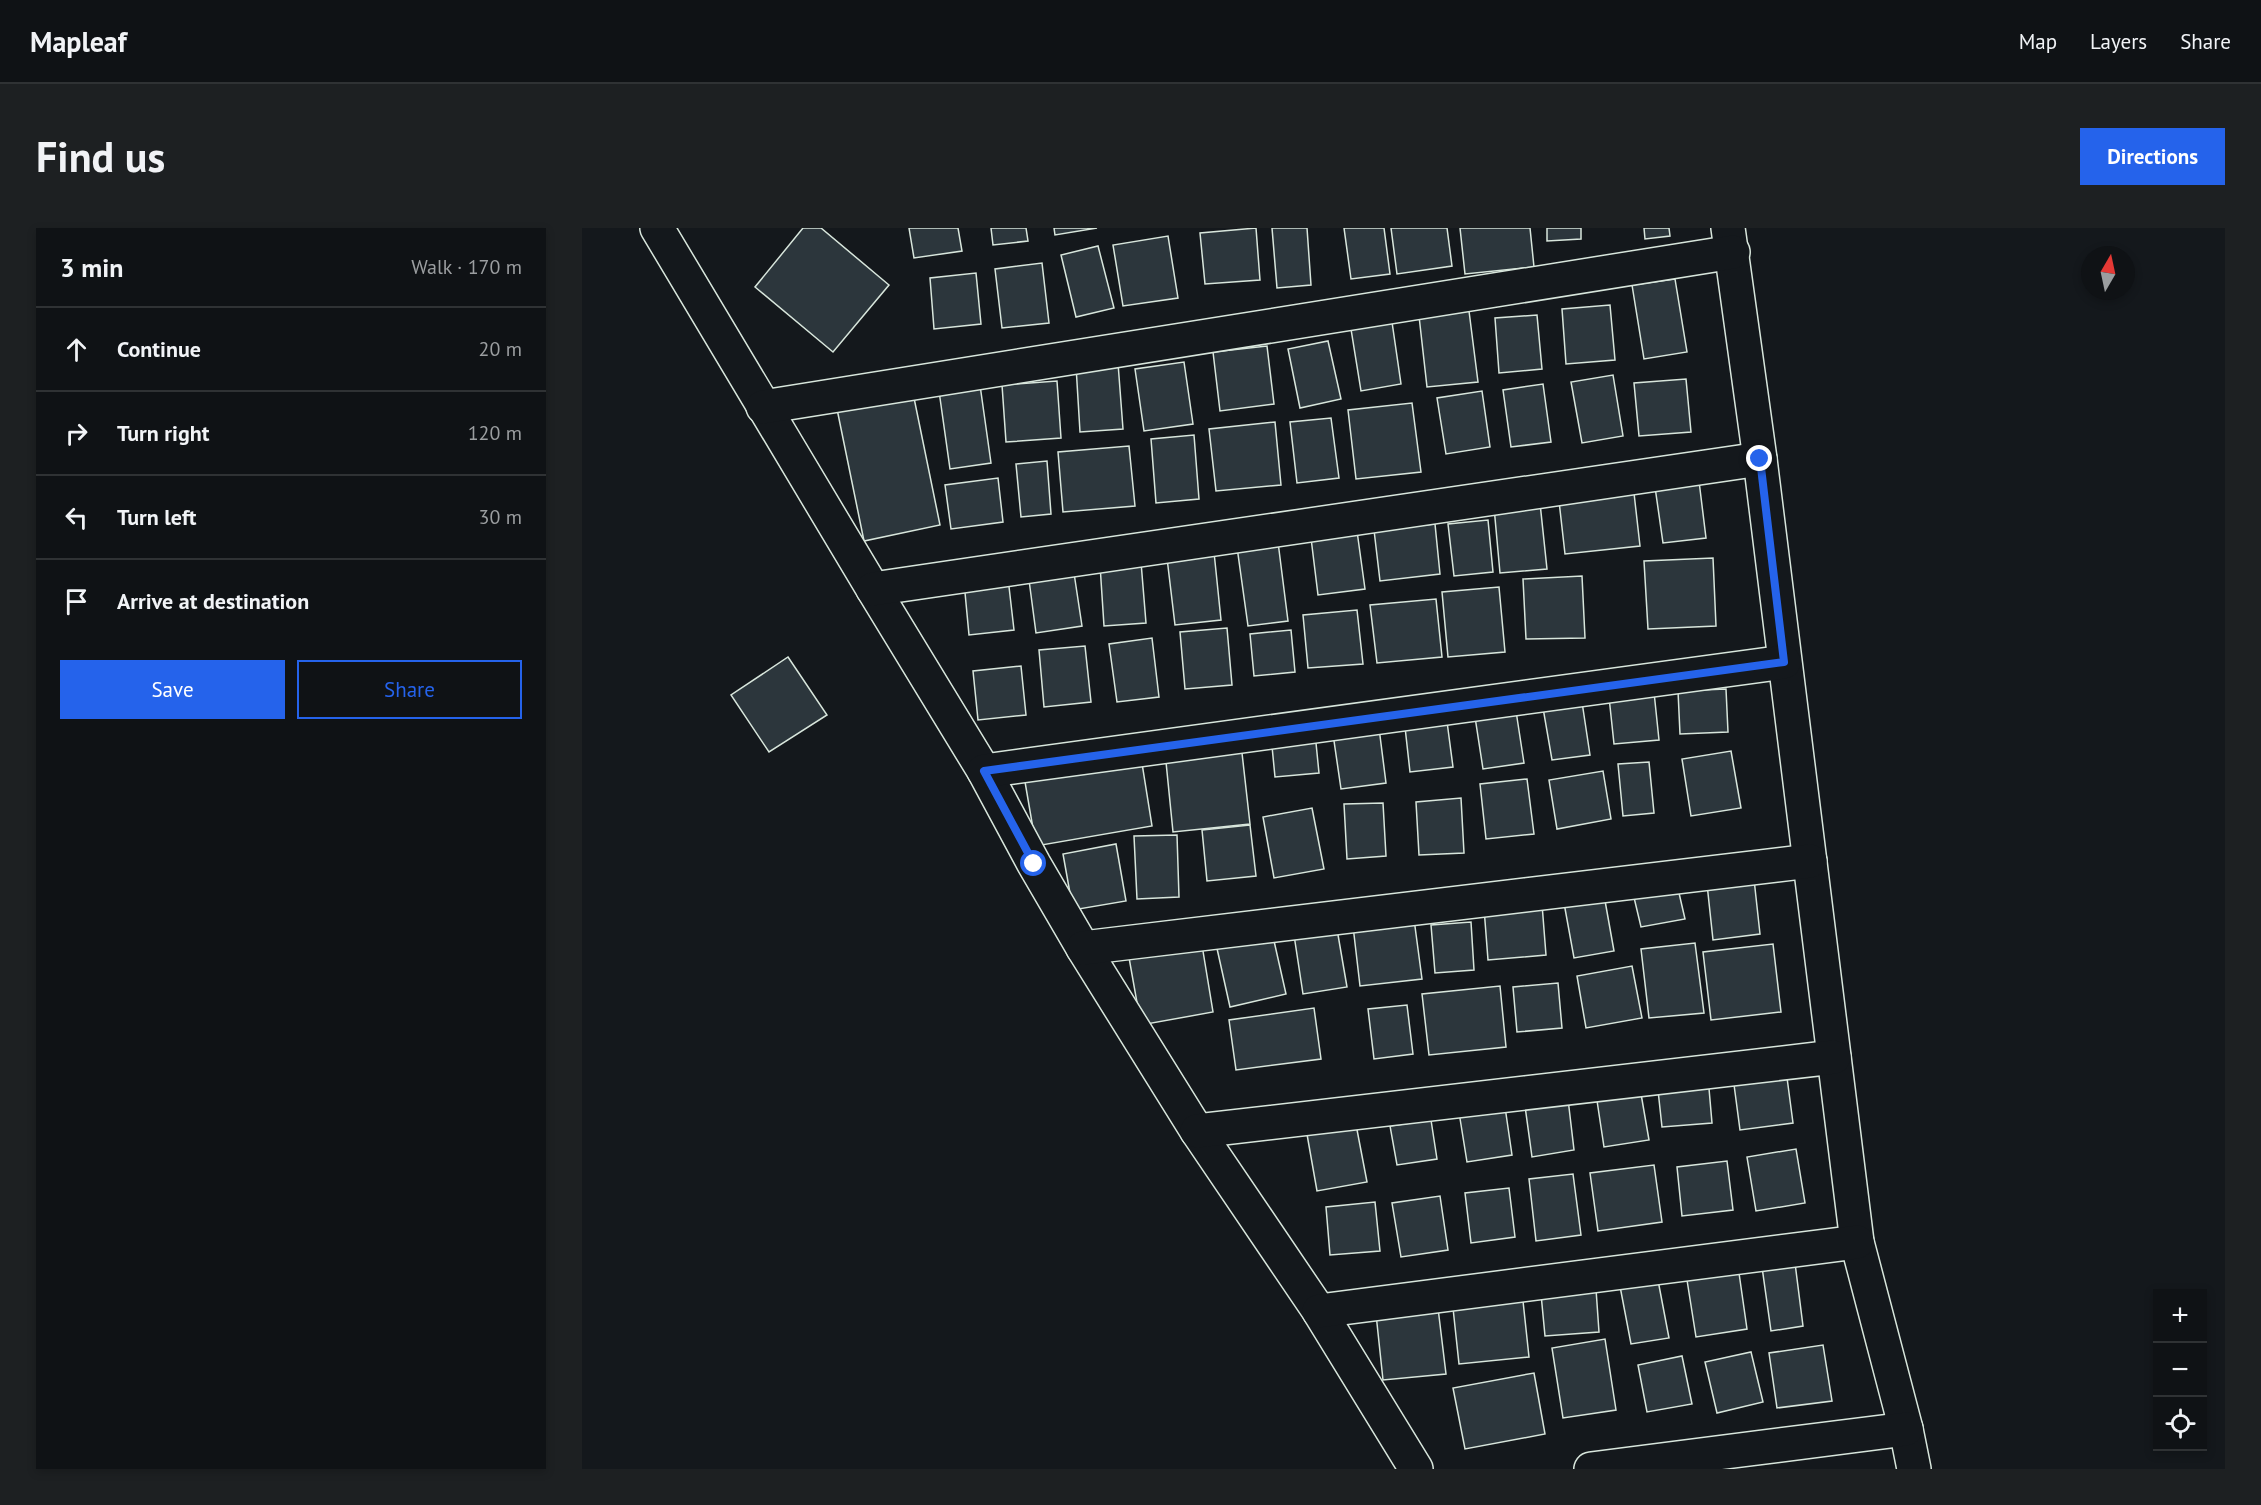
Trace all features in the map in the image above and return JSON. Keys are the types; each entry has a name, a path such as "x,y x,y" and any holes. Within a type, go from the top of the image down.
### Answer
{"street":[{"path":"657,228 984,771 1083,948 1197,1131 1319,1311 1416,1469"},
{"path":"763,407 1730,240 1760,459 1857,1242 1906,1429 1914,1469"},
{"path":"873,589 1760,459"},
{"path":"984,771 1784,662"},
{"path":"1083,948 1810,861"},
{"path":"1197,1131 1834,1057"},
{"path":"1319,1311 1857,1242"},
{"path":"1591,1469 1906,1429"}],"building":[{"path":"803,228 821,228 889,285 833,352 755,287"},
{"path":"909,228 958,228 962,251 914,258"},
{"path":"991,228 1026,228 1028,241 993,245"},
{"path":"1054,228 1097,228 1055,235"},
{"path":"1256,228 1260,280 1205,284 1200,233"},
{"path":"1272,228 1307,228 1311,285 1277,288"},
{"path":"1344,228 1384,228 1390,274 1351,279"},
{"path":"1391,228 1447,228 1452,266 1397,274"},
{"path":"1460,228 1530,228 1534,267 1465,274"},
{"path":"1547,228 1581,228 1581,239 1547,241"},
{"path":"1644,228 1669,228 1670,236 1645,239"},
{"path":"1168,236 1178,298 1123,306 1113,245"},
{"path":"1098,246 1114,308 1076,317 1061,255"},
{"path":"1042,263 1049,323 1002,328 995,269"},
{"path":"976,273 981,324 934,329 930,278"},
{"path":"1675,279 1687,352 1644,359 1632,285"},
{"path":"1610,305 1615,360 1566,364 1562,309"},
{"path":"1469,311 1478,382 1427,387 1419,316"},
{"path":"1537,315 1542,369 1499,373 1495,318"},
{"path":"1392,322 1401,384 1361,391 1351,329"},
{"path":"1328,341 1341,399 1300,408 1288,349"},
{"path":"1267,346 1274,404 1220,411 1213,352"},
{"path":"1184,362 1193,424 1144,431 1135,369"},
{"path":"1118,363 1123,429 1080,432 1076,366"},
{"path":"1613,375 1623,436 1582,443 1571,382"},
{"path":"1686,379 1691,432 1639,436 1634,383"},
{"path":"1057,381 1061,438 1006,442 1002,385"},
{"path":"1543,384 1551,442 1511,447 1503,390"},
{"path":"980,385 991,463 950,469 939,391"},
{"path":"1482,391 1490,447 1446,454 1437,398"},
{"path":"913,393 940,525 864,541 837,409"},
{"path":"1412,403 1421,472 1356,479 1348,410"},
{"path":"1331,418 1339,478 1297,483 1290,422"},
{"path":"1275,422 1281,485 1216,491 1209,429"},
{"path":"1194,435 1199,499 1156,503 1151,439"},
{"path":"1129,446 1135,506 1063,512 1058,452"},
{"path":"1047,461 1051,514 1021,517 1016,464"},
{"path":"998,478 1003,522 951,529 945,485"},
{"path":"1699,481 1706,538 1663,543 1655,487"},
{"path":"1634,493 1640,546 1565,554 1559,501"},
{"path":"1540,503 1547,569 1500,573 1494,507"},
{"path":"1488,520 1493,572 1454,576 1448,524"},
{"path":"1435,524 1440,574 1380,581 1374,530"},
{"path":"1357,531 1365,589 1318,595 1311,538"},
{"path":"1278,542 1288,621 1248,626 1237,547"},
{"path":"1214,552 1221,620 1175,625 1167,558"},
{"path":"1713,558 1716,626 1648,629 1644,561"},
{"path":"1141,562 1146,623 1104,626 1100,565"},
{"path":"1074,573 1082,626 1036,633 1029,580"},
{"path":"1582,576 1585,638 1526,639 1523,579"},
{"path":"1008,578 1014,630 969,635 964,582"},
{"path":"1499,587 1505,652 1448,657 1442,592"},
{"path":"1436,599 1442,657 1377,663 1370,605"},
{"path":"1357,610 1363,664 1308,668 1303,615"},
{"path":"1227,628 1232,685 1185,689 1180,632"},
{"path":"1291,630 1295,672 1254,676 1250,634"},
{"path":"1152,638 1159,697 1117,702 1109,644"},
{"path":"1085,646 1091,702 1044,707 1039,650"},
{"path":"788,657 827,715 769,752 731,695"},
{"path":"1021,666 1026,715 978,720 973,671"},
{"path":"1726,689 1728,732 1680,734 1678,691"},
{"path":"1654,692 1659,740 1614,744 1609,697"},
{"path":"1582,702 1590,755 1552,760 1543,708"},
{"path":"1516,711 1524,763 1483,769 1475,717"},
{"path":"1446,714 1453,767 1410,772 1404,718"},
{"path":"1379,728 1386,783 1341,789 1333,734"},
{"path":"1315,733 1319,773 1275,777 1271,736"},
{"path":"1241,744 1250,824 1173,832 1165,752"},
{"path":"1731,751 1741,808 1691,816 1682,759"},
{"path":"1141,757 1152,826 1036,846 1024,776"},
{"path":"1649,762 1654,813 1623,816 1618,764"},
{"path":"1603,771 1611,819 1557,829 1549,780"},
{"path":"1527,779 1534,834 1486,839 1480,784"},
{"path":"1461,798 1464,853 1419,855 1416,802"},
{"path":"1383,803 1386,856 1347,859 1344,804"},
{"path":"1312,808 1324,869 1274,878 1263,817"},
{"path":"1250,825 1256,876 1207,881 1202,830"},
{"path":"1177,835 1179,897 1137,899 1134,836"},
{"path":"1116,844 1126,901 1073,910 1063,854"},
{"path":"1754,879 1760,934 1713,940 1707,884"},
{"path":"1676,880 1685,919 1641,927 1632,889"},
{"path":"1604,895 1614,951 1574,958 1564,903"},
{"path":"1542,904 1546,955 1488,960 1484,908"},
{"path":"1414,919 1422,979 1360,986 1353,926"},
{"path":"1471,922 1474,970 1435,973 1431,925"},
{"path":"1337,929 1347,987 1303,994 1294,935"},
{"path":"1272,932 1286,994 1230,1007 1216,944"},
{"path":"1201,939 1213,1012 1141,1025 1128,952"},
{"path":"1695,943 1704,1013 1649,1018 1641,949"},
{"path":"1773,944 1781,1012 1711,1020 1703,952"},
{"path":"1632,966 1642,1018 1586,1028 1577,976"},
{"path":"1558,983 1562,1028 1517,1032 1513,987"},
{"path":"1500,986 1506,1047 1429,1055 1422,994"},
{"path":"1407,1005 1413,1054 1374,1059 1368,1009"},
{"path":"1314,1008 1321,1059 1236,1070 1229,1020"},
{"path":"1786,1070 1793,1123 1740,1130 1733,1077"},
{"path":"1708,1077 1712,1123 1662,1127 1657,1081"},
{"path":"1640,1088 1649,1140 1604,1147 1596,1094"},
{"path":"1568,1099 1574,1150 1532,1157 1525,1106"},
{"path":"1504,1100 1512,1155 1467,1162 1458,1106"},
{"path":"1354,1114 1367,1182 1317,1191 1305,1123"},
{"path":"1431,1120 1437,1159 1397,1165 1390,1126"},
{"path":"1796,1149 1805,1203 1756,1211 1747,1157"},
{"path":"1727,1161 1733,1210 1682,1216 1677,1167"},
{"path":"1654,1165 1662,1222 1598,1231 1590,1173"},
{"path":"1573,1174 1581,1235 1536,1241 1529,1179"},
{"path":"1509,1188 1515,1237 1471,1243 1465,1193"},
{"path":"1440,1196 1448,1250 1401,1257 1392,1203"},
{"path":"1375,1202 1380,1251 1330,1255 1326,1207"},
{"path":"1795,1263 1803,1326 1771,1331 1762,1267"},
{"path":"1739,1273 1747,1329 1696,1337 1687,1280"},
{"path":"1657,1275 1669,1338 1631,1344 1619,1281"},
{"path":"1596,1289 1599,1332 1545,1336 1541,1294"},
{"path":"1523,1301 1529,1357 1459,1364 1453,1308"},
{"path":"1438,1308 1446,1374 1383,1380 1376,1314"},
{"path":"1605,1339 1616,1410 1563,1418 1552,1348"},
{"path":"1823,1345 1832,1401 1777,1408 1769,1353"},
{"path":"1751,1352 1763,1402 1717,1413 1705,1362"},
{"path":"1682,1356 1692,1404 1647,1412 1638,1365"},
{"path":"1534,1373 1545,1434 1465,1449 1453,1388"}],"route":[{"path":"1034,864 984,771 1784,662 1760,459"}]}
